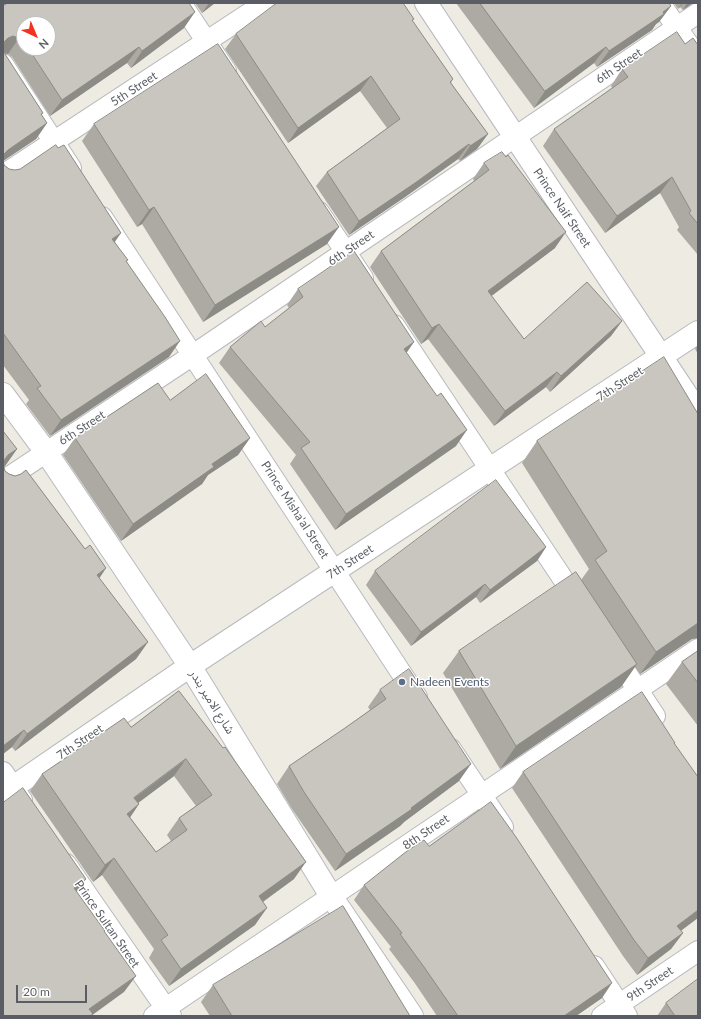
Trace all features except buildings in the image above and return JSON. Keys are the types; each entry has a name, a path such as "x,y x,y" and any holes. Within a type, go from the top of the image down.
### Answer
{"street":[{"path":"181,3 237,87"},
{"name":"5th Street","path":"3,175 265,3"},
{"name":"Prince Naif Street","path":"426,3 698,412"},
{"path":"660,3 698,58"},
{"name":"6th Street","path":"3,481 346,252 698,13"},
{"path":"3,64 80,182"},
{"path":"311,199 372,291"},
{"name":"Prince Misha'al Street","path":"93,202 426,709"},
{"path":"385,311 590,618"},
{"name":"7th Street","path":"6,785 335,572 698,332"},
{"name":"شارع الامير بندر","path":"3,394 46,452 190,666 331,896 412,1016"},
{"path":"602,638 663,729"},
{"name":"8th Street","path":"164,1013 331,896 698,649"},
{"path":"443,736 512,840"},
{"path":"6,785 31,814"},
{"name":"Prince Sultan Street","path":"58,852 164,1013"},
{"name":"9th Street","path":"602,1016 623,1010 698,951"},
{"path":"585,952 623,1010"}],"place":[{"name":"Nadeen Events","path":"402,682"}]}
